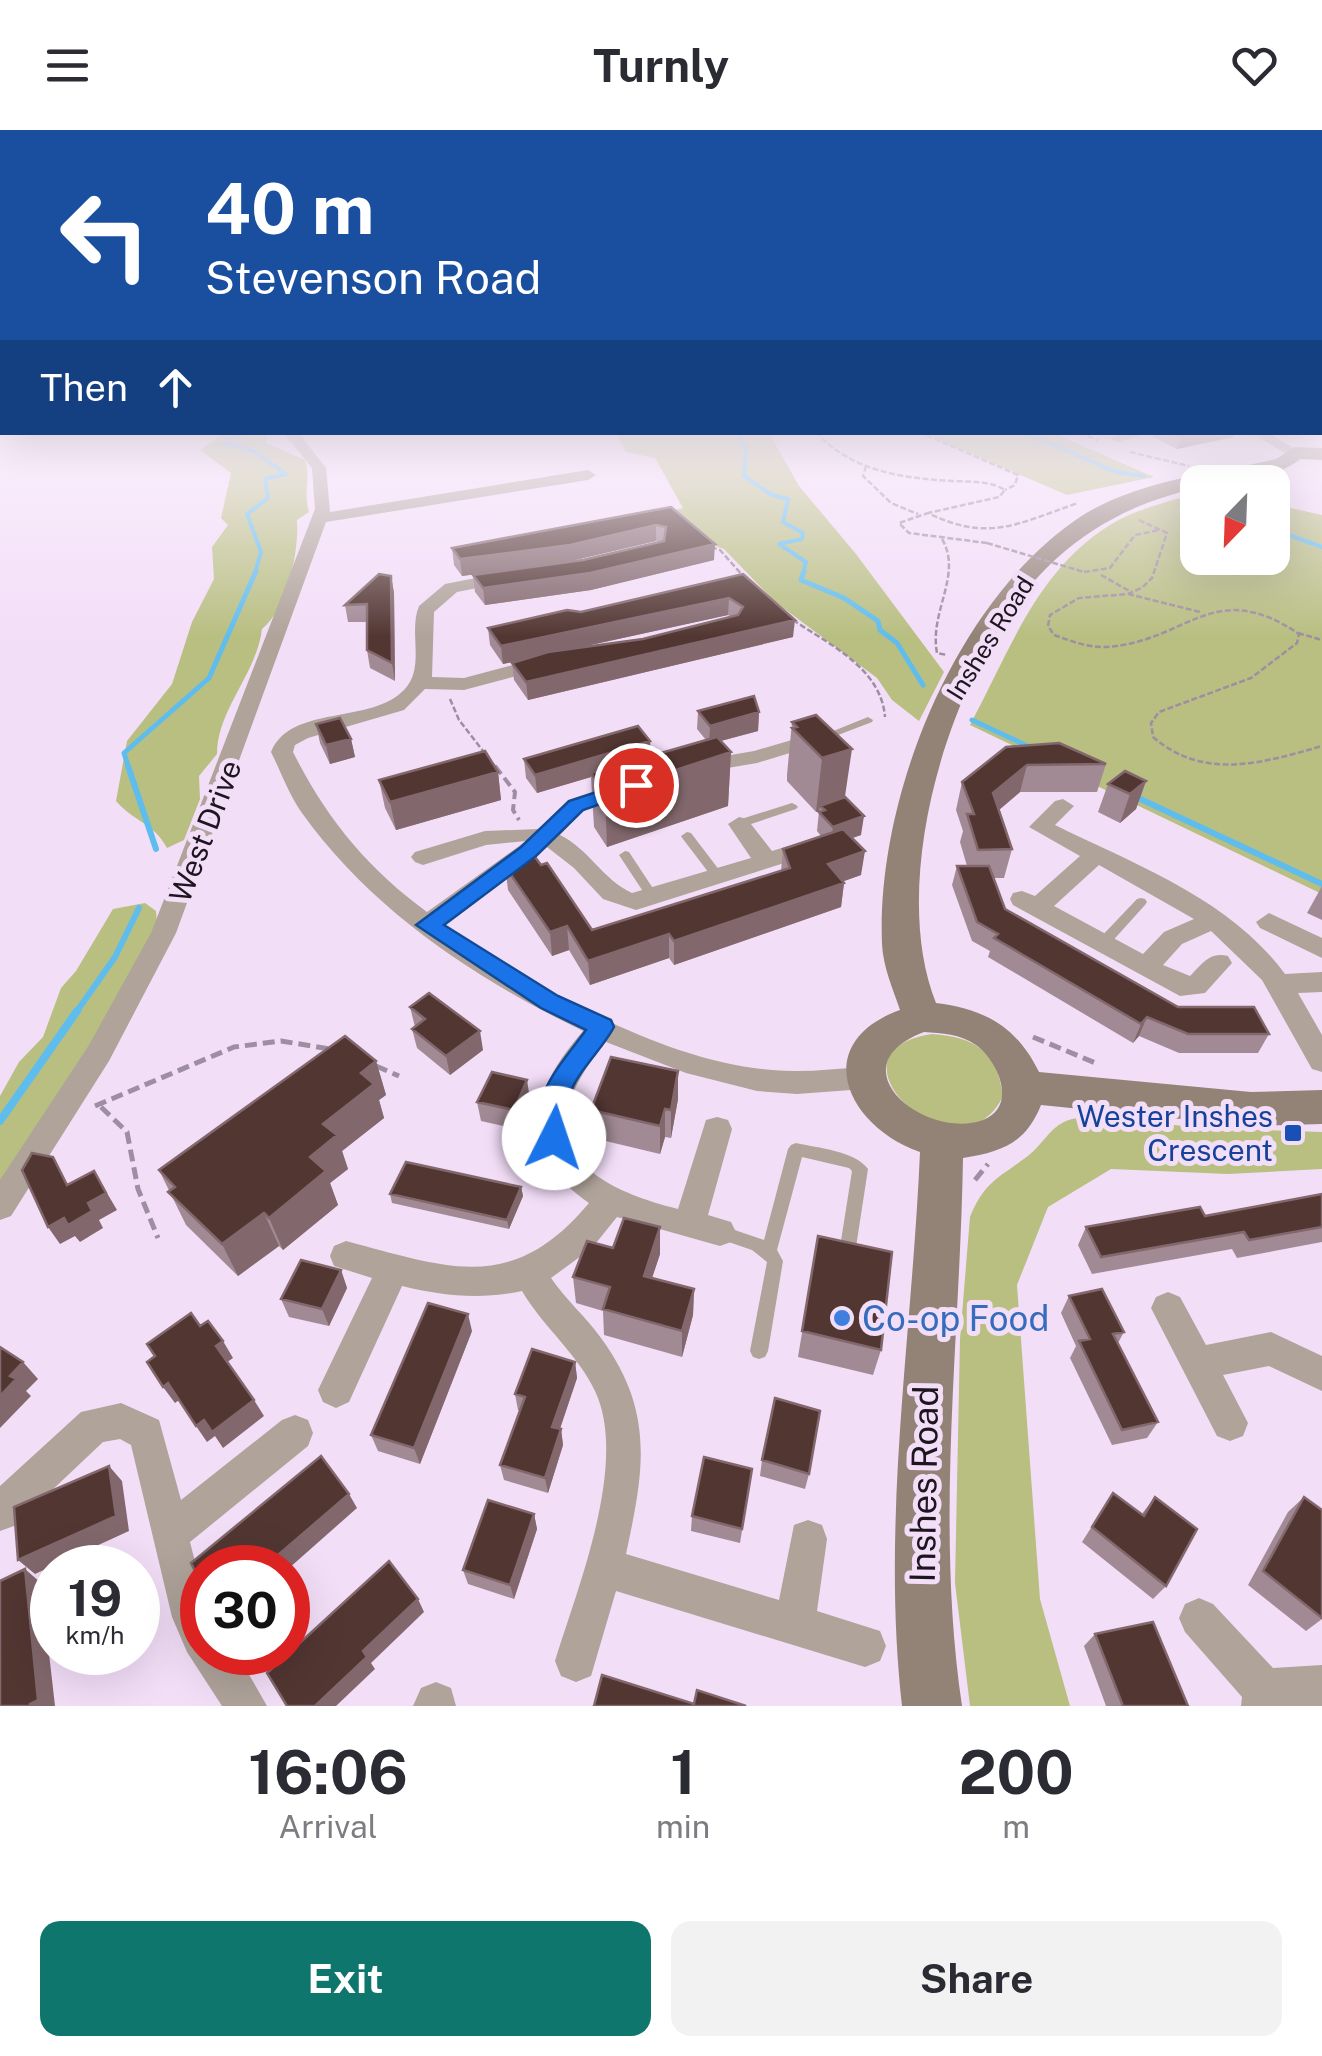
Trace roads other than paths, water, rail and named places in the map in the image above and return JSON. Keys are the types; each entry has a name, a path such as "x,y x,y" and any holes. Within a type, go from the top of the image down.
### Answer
{"street":[{"name":"West Drive","path":"0,1206 119,1027 158,953 320,518 319,491"},
{"path":"320,518 487,491"},
{"name":"Inshes Road","path":"922,1017 900,945 904,848 914,795 940,722 1020,584 1076,530 1111,510 1163,491"},
{"path":"420,683 423,621 435,598 470,582 524,575"},
{"path":"568,657 449,684 420,683 399,702 376,713 295,735 282,752 315,818 360,872 428,925 549,1002 602,1027 756,1080 864,1078"},
{"path":"428,925 475,894 534,834 576,805 777,740 819,738"},
{"path":"1063,806 1040,828 1160,886 1212,920 1264,964 1322,1061"},
{"path":"739,824 767,862"},
{"path":"422,857 510,831 534,834 573,853 610,896 636,902 654,900 811,847"},
{"path":"1095,856 1030,903 1180,986 1196,986 1219,963"},
{"path":"1146,967 1173,938 1212,920"},
{"path":"1269,922 1322,950"},
{"path":"1276,984 1322,982"},
{"path":"922,1017 957,1021 990,1035 1019,1068 1024,1087 1021,1106 1010,1123 992,1136 942,1141 914,1133 890,1118 872,1099 864,1078 864,1060 871,1043 884,1030 922,1017"},
{"path":"602,1027 557,1089 552,1116 562,1159 583,1183 610,1202 704,1229 716,1129"},
{"path":"1024,1087 1251,1109 1322,1106"},
{"name":"Inshes Road","path":"932,1706 923,1656 919,1475 942,1141"},
{"path":"346,1256 452,1283 490,1284 530,1276 560,1258 588,1232 610,1202"},
{"path":"336,1390 393,1268"},
{"path":"530,1276 560,1322 584,1344 610,1378 624,1414 627,1449 603,1567 576,1661"},
{"path":"1168,1308 1230,1423"},
{"path":"1198,1363 1272,1350 1322,1374"},
{"path":"0,1512 94,1425 121,1420 146,1433 180,1573"},
{"path":"172,1532 295,1433"},
{"path":"795,1625 808,1540"},
{"path":"603,1567 865,1646"},
{"path":"1199,1618 1263,1698 1322,1686"},
{"path":"226,1675 246,1706"}],"lane":[{"path":"819,738 872,723"},
{"path":"739,824 792,808"},
{"path":"687,836 719,878"},
{"path":"625,855 654,900"},
{"path":"1103,943 1141,902"},
{"path":"769,1250 796,1149 854,1163 860,1169 848,1246"},
{"path":"704,1229 769,1250 775,1261 759,1351"}],"waterway":[{"path":"255,573 261,552 247,514 268,498 267,491"},
{"path":"765,491 788,499 783,522 803,533 802,539 779,544 806,562 803,573"},
{"path":"1290,535 1322,547"},
{"path":"129,769 124,753 209,678 256,571"},
{"path":"804,571 801,580 844,598 878,621 880,630 897,643 923,685"},
{"path":"972,720 1034,749"},
{"path":"129,769 156,849"},
{"path":"1136,797 1322,884"},
{"path":"75,1014 115,957 139,908"},
{"path":"0,1121 77,1011"}],"place":[{"name":"Wester Inshes Crescent","path":"1293,1133"},
{"name":"Co-op Food","path":"842,1318"}]}
